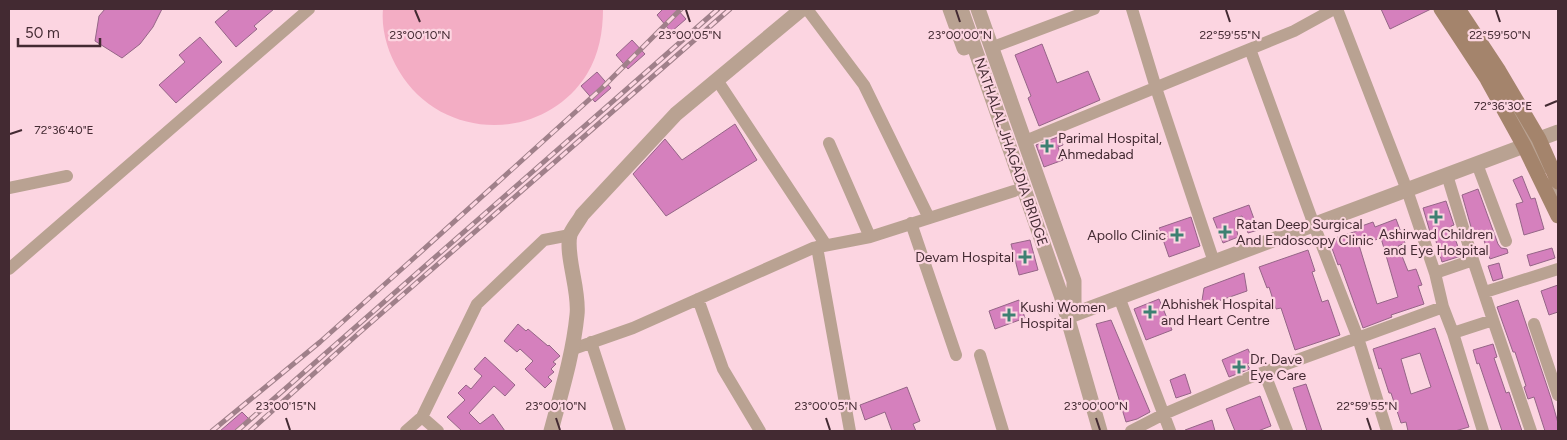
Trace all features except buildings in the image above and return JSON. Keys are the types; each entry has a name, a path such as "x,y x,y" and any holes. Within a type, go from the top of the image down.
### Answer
{"main road":[{"path":"1441,9 1558,182"},
{"path":"1458,9 1499,72 1531,142 1558,216"}],"street":[{"path":"9,269 308,9"},
{"path":"551,431 572,349 578,312 570,254 570,235 582,215 676,114 802,9"},
{"path":"807,9 864,85 929,218"},
{"path":"950,9 1048,288 1070,315"},
{"name":"NATHALAL JHAGADIA BRIDGE","path":"961,9 1064,294"},
{"name":"NATHALAL JHAGADIA BRIDGE","path":"969,9 1064,294"},
{"path":"978,9 1074,281 1070,315"},
{"path":"992,47 1094,9"},
{"path":"1132,9 1156,88 1214,262"},
{"path":"1025,141 1250,50 1294,31 1335,9 1407,190 1435,273 1443,307 1453,333 1483,431"},
{"path":"1250,50 1314,225 1358,338 1387,431"},
{"path":"717,80 822,246 850,431"},
{"path":"1070,315 1477,164 1558,132"},
{"path":"829,143 870,237"},
{"path":"1477,164 1506,241"},
{"path":"1446,175 1493,320 1532,431"},
{"path":"9,188 67,176"},
{"path":"572,349 633,328 822,246 870,237 1014,191"},
{"path":"912,224 956,355"},
{"path":"406,431 422,417 476,304 544,240 570,235"},
{"path":"1435,273 1473,260"},
{"path":"1485,292 1558,269"},
{"path":"1064,294 1100,431"},
{"path":"1119,297 1170,431"},
{"path":"698,299 723,369 760,431"},
{"path":"1131,431 1164,414 1264,372 1443,307"},
{"path":"1453,333 1493,320"},
{"path":"1534,324 1558,395"},
{"path":"591,342 620,431"},
{"path":"980,356 1003,431"},
{"path":"1264,372 1287,431"},
{"path":"422,417 438,431"}],"lane":[{"path":"1451,9 1481,55 1531,142 1558,199"}],"shaded area":[{"path":"383,9 603,9 601,34 595,59 587,74 568,97 545,113 519,122 492,125 465,121 439,111 417,94 399,71 392,57 384,33"}],"railway":[{"path":"212,431 320,342 414,258 602,88 681,9"},
{"path":"237,431 718,9"},
{"path":"250,431 359,333 730,9"}],"place":[{"name":"Parimal Hospital, Ahmedabad","path":"1047,146"},
{"name":"Ashirwad Children and Eye Hospital","path":"1436,217"},
{"name":"Ratan Deep Surgical And Endoscopy Clinic","path":"1225,232"},
{"name":"Apollo Clinic","path":"1177,235"},
{"name":"Devam Hospital","path":"1025,257"},
{"name":"Abhishek Hospital and Heart Centre","path":"1150,312"},
{"name":"Kushi Women Hospital","path":"1009,315"},
{"name":"Dr. Dave Eye Care","path":"1239,367"}]}
